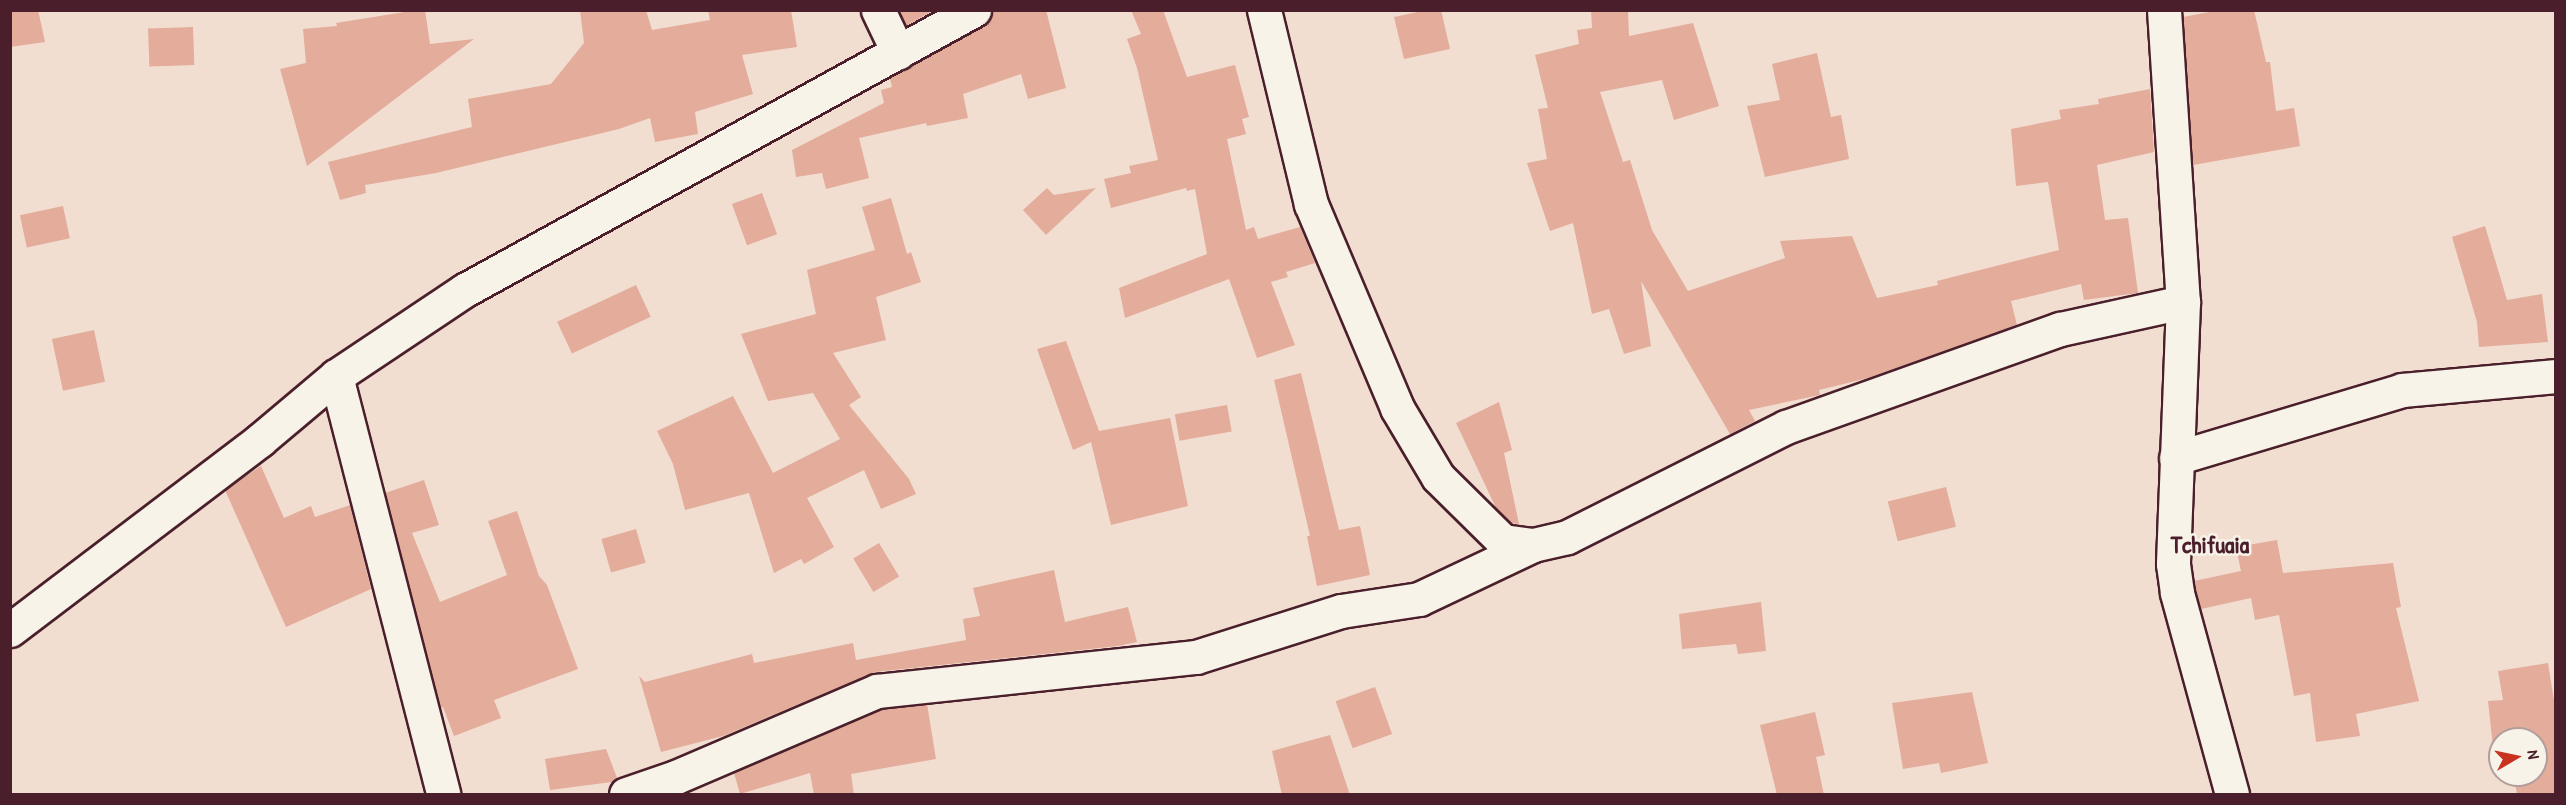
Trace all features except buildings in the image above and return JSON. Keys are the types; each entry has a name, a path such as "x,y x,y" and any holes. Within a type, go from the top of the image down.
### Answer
{"street":[{"path":"878,10 898,52"},
{"path":"10,630 260,440 336,376 465,290 974,10"},
{"path":"1264,10 1311,204 1397,408 1438,477 1503,541 1533,545"},
{"path":"2164,10 2183,302 2173,564 2177,593 2232,795"},
{"path":"626,795 676,777 877,691 1196,657 1341,611 1419,598 1533,545 1566,537 1786,427 2060,329 2183,302"},
{"path":"336,376 443,795"},
{"path":"2176,458 2402,390 2556,376"}],"district":[{"name":"Tchifuaia","path":"2210,545"}]}
